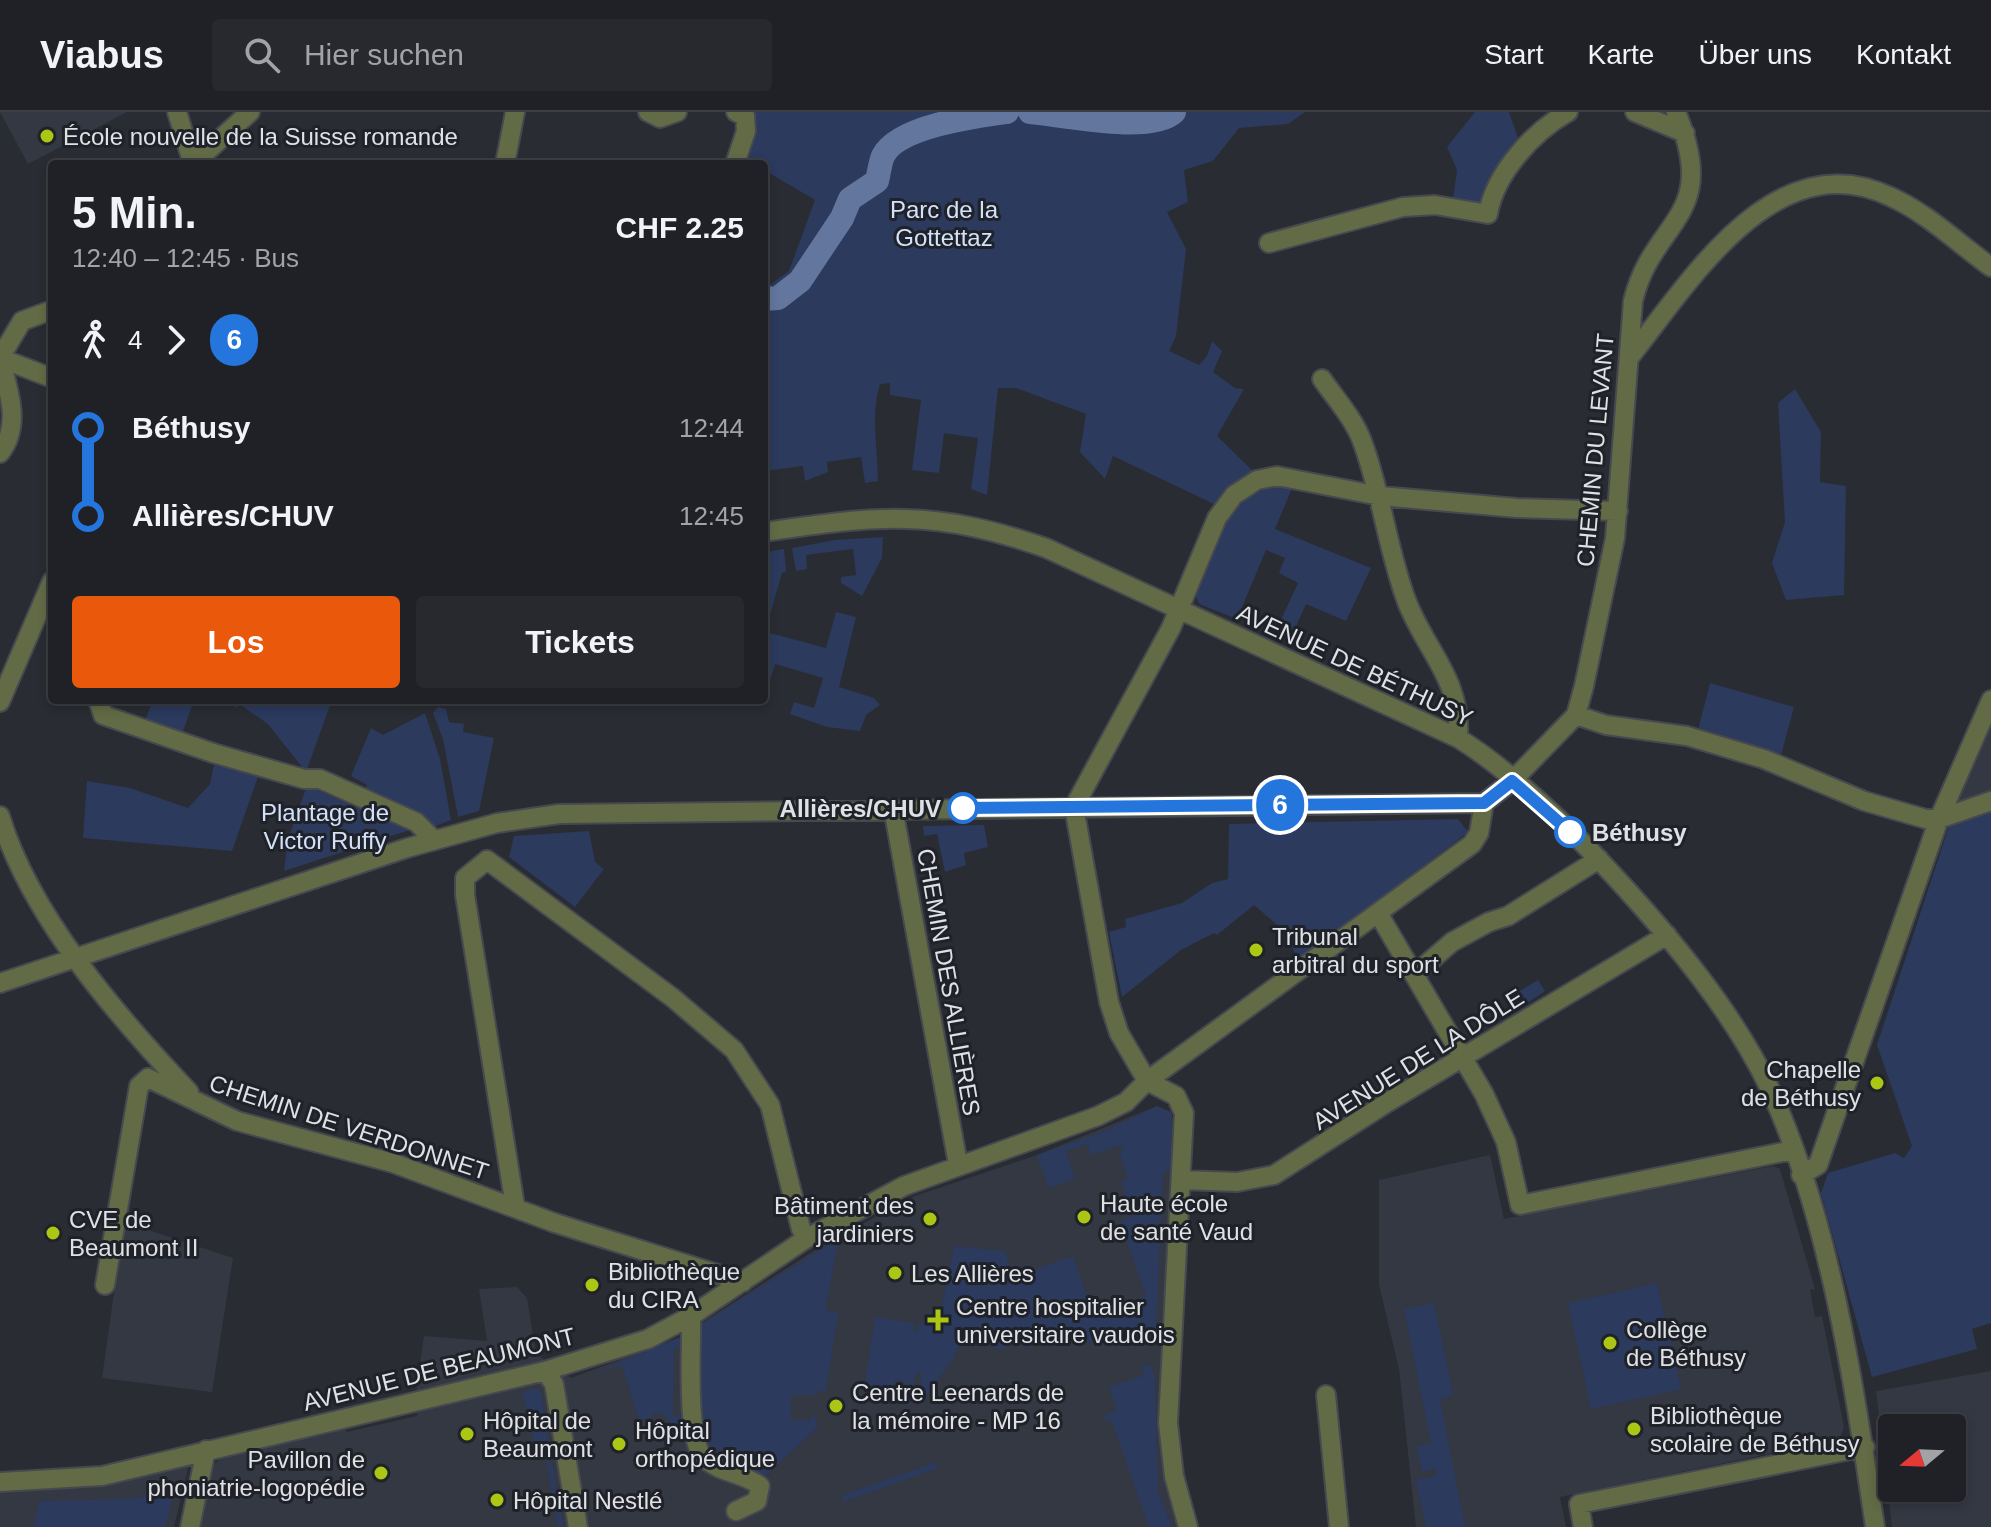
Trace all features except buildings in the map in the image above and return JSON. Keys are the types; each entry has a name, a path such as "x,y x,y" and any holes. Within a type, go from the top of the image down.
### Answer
{"street":[{"path":"177,112 192,160"},
{"path":"197,160 250,112"},
{"path":"506,160 515,112"},
{"path":"648,112 660,118 677,112"},
{"path":"736,112 745,116 746,131 736,160"},
{"path":"1269,243 1403,207 1435,205 1488,214 1491,200 1520,153 1543,126 1568,112"},
{"path":"1635,112 1685,133"},
{"name":"CHEMIN DU LEVANT","path":"1576,715 1611,564 1618,511 1628,334 1636,288 1684,211 1692,187 1685,133 1676,112"},
{"path":"1629,358 1734,232 1762,208 1807,187 1845,184 1893,197 1991,267"},
{"path":"0,453 9,439 12,417 0,358 22,321 48,311"},
{"path":"0,358 48,376"},
{"path":"1322,379 1361,438 1380,496 1389,548 1409,607 1437,656 1460,712 1458,738"},
{"path":"1188,1527 1174,1476 1168,1423 1184,1113 1176,1096 1147,1081 1119,1033 1109,1002 1074,807 1171,628 1217,518 1234,495 1249,484 1268,475 1380,496 1517,508 1618,511"},
{"name":"AVENUE DE BÉTHUSY","path":"768,531 871,517 963,523 1046,548 1458,738 1485,755 1599,859 1667,935 1749,1052 1769,1088 1793,1150 1824,1254 1865,1447 1875,1527"},
{"path":"0,702 48,590"},
{"path":"1801,1175 1816,1167 1820,1161 1939,819 1991,700"},
{"path":"99,704 103,715 213,753 304,779 320,779 416,822 434,840"},
{"path":"0,983 480,827 559,814 1484,803 1512,781 1576,715 1606,725 1687,736 1764,759 1864,801 1926,819 1939,819 1991,801"},
{"name":"AVENUE DE BEAUMONT","path":"0,1482 102,1476 545,1371 648,1339 691,1316 807,1238 904,1186 1098,1116 1126,1102 1147,1081 1472,844 1479,833 1484,803"},
{"name":"CHEMIN DES ALLIÈRES","path":"893,808 958,1164"},
{"path":"0,816 19,868 78,958 137,1037 204,1108"},
{"path":"480,827 487,860 673,998 734,1050 770,1105 801,1229 807,1238"},
{"path":"1415,974 1452,942 1489,922 1508,916 1599,859"},
{"path":"487,860 465,878 465,895 515,1206"},
{"path":"1378,913 1464,1058 1506,1142 1520,1205 1793,1150"},
{"name":"AVENUE DE LA DÔLE","path":"1182,1180 1237,1182 1274,1175 1667,935"},
{"name":"CHEMIN DE VERDONNET","path":"105,1285 141,1081 153,1078 204,1108 237,1121 393,1163 555,1223 743,1282"},
{"path":"691,1316 694,1429 698,1449 713,1465 760,1486 757,1501 736,1511"},
{"path":"545,1371 554,1384 578,1527"},
{"path":"1326,1395 1339,1527"},
{"path":"1583,1527 1579,1504 1865,1447"},
{"path":"190,1527 206,1450"}],"shaded area":[{"name":"École nouvelle de la Suisse romande","path":"0,112 127,112 28,164"},
{"path":"1991,713 1991,795 1959,806 1954,799"},
{"name":"Centre hospitalier universitaire vaudois","path":"1157,1106 1171,1112 1173,1120 1170,1274 1179,1527 196,1527 210,1468 227,1453 345,1426 347,1432 417,1416 416,1392 424,1336 487,1341 479,1289 517,1287 527,1298 536,1354 571,1378 678,1338 826,1243 915,1196 1037,1155"},
{"name":"Collège de Béthusy","path":"1490,1155 1504,1219 1773,1166 1780,1169 1815,1289 1810,1290 1815,1317 1822,1316 1844,1427 1840,1439 1560,1497 1566,1527 1416,1527 1399,1369 1379,1285 1379,1180"},
{"path":"124,1222 233,1258 212,1392 102,1378"},
{"path":"1991,1371 1991,1527 1892,1527 1889,1502 1966,1502 1966,1414 1879,1414 1876,1391"},
{"path":"189,1464 174,1527 0,1527 0,1491 92,1486"}],"green space":[{"name":"Parc de la Gottettaz","path":"750,112 1305,112 1288,124 1239,128 1213,161 1184,170 1188,202 1167,212 1186,249 1176,336 1169,351 1199,365 1207,356 1212,341 1222,351 1213,372 1235,388 1244,389 1217,436 1254,472 1216,505 1113,456 1105,479 1080,452 1086,414 1016,388 998,388 987,495 971,489 978,438 944,433 939,473 912,470 921,400 890,395 890,383 880,384 875,409 878,481 865,483 861,457 827,462 828,472 805,481 803,466 768,470 768,286 789,271 815,200 768,172 768,160 748,160 743,157"},
{"path":"1475,112 1509,112 1520,144 1482,207 1453,199 1457,170 1447,147"},
{"path":"1795,389 1821,432 1820,482 1846,486 1844,595 1786,600 1772,563 1785,522 1778,403"},
{"path":"1285,484 1293,486 1275,529 1371,568 1346,621 1306,604 1293,633 1286,630 1282,638 1262,629 1267,619 1279,624 1298,583 1279,573 1285,558 1266,550 1237,619 1199,604 1195,593 1216,539 1236,509 1265,489"},
{"path":"883,537 882,558 862,596 841,583 841,577 856,575 853,549 806,555 807,569 796,571 792,548 835,540"},
{"path":"784,549 786,571 782,573 768,622 768,551"},
{"path":"836,612 856,617 839,687 874,698 880,705 866,715 860,731 827,727 790,714 794,702 814,708 823,678 775,664 768,684 770,633 826,648"},
{"path":"1710,683 1794,707 1781,755 1698,730"},
{"path":"151,704 193,704 181,737 144,723"},
{"path":"239,704 331,704 306,772 268,724"},
{"path":"438,707 446,709 449,722 464,724 463,732 494,738 479,811 458,817 443,739 433,713"},
{"path":"425,713 440,759 451,820 433,827 363,793 367,785 351,776 371,728 383,735"},
{"path":"215,759 260,771 232,851 83,838 87,781 130,788 188,808 210,784"},
{"name":"Plantage de Victor Ruffy","path":"310,787 410,830 284,871 288,839 305,791"},
{"path":"1991,808 1991,1323 1972,1329 1977,1349 1872,1377 1821,1193 1828,1173 1895,1153 1904,1158 1912,1146 1877,1045 1951,820"},
{"path":"1458,819 1468,832 1299,961 1283,930 1254,905 1217,935 1214,933 1181,950 1122,997 1109,932 1126,927 1125,919 1182,903 1212,883 1228,879 1229,824"},
{"path":"984,825 988,847 964,853 966,865 945,872 937,834 924,836 923,826"},
{"path":"589,831 595,862 604,869 575,907 509,857 514,836"},
{"path":"1538,980 1545,991 1518,1009 1510,997"},
{"path":"1157,1106 1171,1112 1172,1168 1163,1173 1156,1327 1148,1338 1127,1346 1062,1339 1025,1348 1021,1341 995,1349 994,1345 964,1336 953,1359 921,1403 921,1372 915,1375 909,1408 903,1396 905,1381 895,1380 892,1395 864,1390 875,1317 914,1323 913,1331 917,1331 918,1323 942,1324 939,1319 954,1246 1005,1251 1013,1277 1073,1256 1093,1315 1146,1296 1120,1221 1133,1216 1121,1182 1128,1179 1119,1151 1124,1149 1122,1145 1091,1155 1087,1144 1066,1151 1075,1179 1049,1188 1037,1155 1105,1131"},
{"path":"850,1231 849,1241 838,1242 827,1301 826,1310 838,1312 826,1391 817,1391 816,1395 791,1395 791,1420 811,1421 811,1416 815,1416 818,1427 765,1476 754,1471 754,1460 735,1459 735,1451 715,1450 714,1460 700,1432 700,1325"},
{"path":"1657,1283 1681,1389 1591,1409 1568,1303"},
{"path":"1434,1303 1453,1394 1440,1400 1465,1527 1426,1527 1416,1480 1437,1475 1436,1469 1422,1472 1416,1447 1431,1443 1404,1309"},
{"path":"678,1338 683,1340 686,1347 674,1348 673,1416 685,1417 687,1438 676,1441 670,1422 662,1414 653,1413 653,1417 639,1421 623,1368 618,1366 591,1374"},
{"path":"1141,1364 1150,1366 1155,1376 1158,1491 1172,1527 1149,1527 1111,1419 1105,1421 1103,1416 1117,1410 1109,1387 1144,1375"},
{"path":"536,1388 541,1393 549,1443 547,1448 536,1450 522,1392"},
{"path":"546,1459 552,1462 564,1527 558,1527"},
{"path":"936,1462 938,1468 843,1502 841,1496"},
{"path":"174,1492 165,1527 34,1527 39,1501 129,1499"}],"waterway":[{"path":"768,299 778,298 800,281 842,218 850,199 877,181 883,156 891,146 904,137 939,124 1007,112"},
{"path":"1030,112 1127,122 1146,122 1174,112"}],"bus line":[{"name":"6","path":"963,808 1484,803 1512,781 1570,832"}],"place":[{"name":"École nouvelle de la Suisse romande","path":"47,136"},
{"name":"Allières/CHUV","path":"963,808"},
{"name":"Béthusy","path":"1570,832"},
{"name":"Tribunal arbitral du sport","path":"1256,950"},
{"name":"Chapelle de Béthusy","path":"1877,1083"},
{"name":"Haute école de santé Vaud","path":"1084,1217"},
{"name":"Bâtiment des jardiniers","path":"930,1219"},
{"name":"CVE de Beaumont II","path":"53,1233"},
{"name":"Les Allières","path":"895,1273"},
{"name":"Bibliothèque du CIRA","path":"592,1285"},
{"name":"Centre hospitalier universitaire vaudois","path":"938,1320"},
{"name":"Collège de Béthusy","path":"1610,1343"},
{"name":"Centre Leenards de la mémoire - MP 16","path":"836,1406"},
{"name":"Bibliothèque scolaire de Béthusy","path":"1634,1429"},
{"name":"Hôpital de Beaumont","path":"467,1434"},
{"name":"Hôpital orthopédique","path":"619,1444"},
{"name":"Pavillon de phoniatrie-logopédie","path":"381,1473"},
{"name":"Hôpital Nestlé","path":"497,1500"}]}
